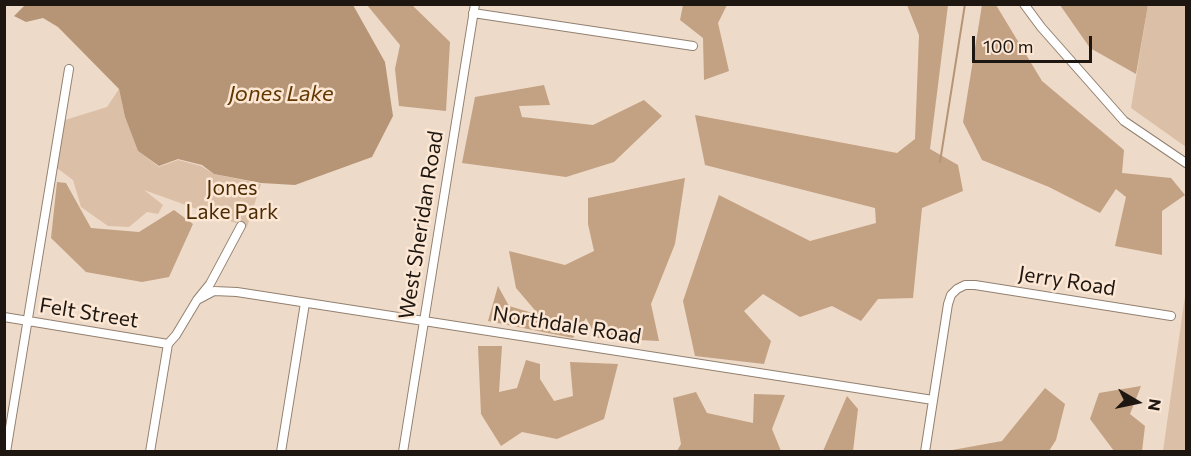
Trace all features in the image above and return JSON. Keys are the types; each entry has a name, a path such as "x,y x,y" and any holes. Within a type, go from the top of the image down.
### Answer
{"street":[{"path":"1024,4 1041,27 1124,121 1186,163"},
{"path":"474,8 693,46"},
{"name":"West Sheridan Road","path":"403,452 474,8"},
{"path":"6,452 69,69"},
{"path":"150,452 168,344 210,284 241,226"},
{"name":"Jerry Road","path":"933,400 948,304 951,295 965,285 1172,316"},
{"name":"Northdale Road","path":"197,300 214,291 226,291 933,400"},
{"path":"281,452 305,303"},
{"name":"Felt Street","path":"4,317 168,344"},
{"path":"925,452 933,400"}],"green space":[{"path":"1148,5 1186,5 1186,147 1131,108"},
{"name":"Jones Lake Park","path":"119,89 125,117 138,151 159,167 178,160 201,166 214,174 261,184 247,227 144,190 163,205 158,214 147,212 129,227 108,226 81,207 73,180 57,168 65,120 107,107"},
{"path":"1186,289 1186,451 1163,451"}],"shaded area":[{"path":"367,5 412,5 450,42 446,111 399,106 395,69 400,45"},
{"path":"683,5 727,5 718,23 729,71 704,80 703,38 680,20"},
{"path":"907,5 948,5 930,149 958,165 963,191 922,208 913,298 878,299 861,321 832,306 800,317 763,294 744,311 771,341 764,364 695,356 683,301 719,195 810,241 876,223 875,208 705,165 695,115 897,153 915,139 919,35"},
{"path":"982,5 996,5 1042,81 1124,150 1122,173 1171,178 1185,195 1162,211 1162,255 1115,246 1126,197 1116,189 1100,213 1049,187 982,160 963,122"},
{"path":"1060,5 1148,5 1136,74 1090,48"},
{"path":"544,85 550,105 519,106 522,117 593,125 644,100 662,116 614,162 566,177 462,163 475,97"},
{"path":"685,178 675,244 651,304 659,341 597,338 586,318 573,338 488,321 498,286 509,306 539,315 516,288 509,251 565,265 594,251 588,224 588,198"},
{"path":"57,182 66,183 91,228 139,232 174,210 193,224 169,277 142,282 86,272 51,238"},
{"path":"478,346 502,346 499,392 517,388 526,360 540,364 540,379 554,401 573,396 570,362 618,364 604,419 557,439 522,432 501,446 481,414"},
{"path":"1141,386 1130,414 1145,426 1142,451 1114,451 1090,419 1099,393"},
{"path":"1045,388 1065,404 1056,440 1049,451 947,451 1002,441"},
{"path":"696,392 707,413 753,423 754,394 785,395 772,429 781,451 677,451 681,444 673,398"},
{"path":"847,396 858,409 853,451 823,451"}],"water":[{"name":"Jones Lake","path":"25,5 353,5 385,62 393,116 372,157 295,185 261,183 214,174 202,165 178,159 159,166 138,151 125,117 119,89 58,27 43,18 26,22 14,16"}],"waterway":[{"path":"940,162 965,4"}]}
